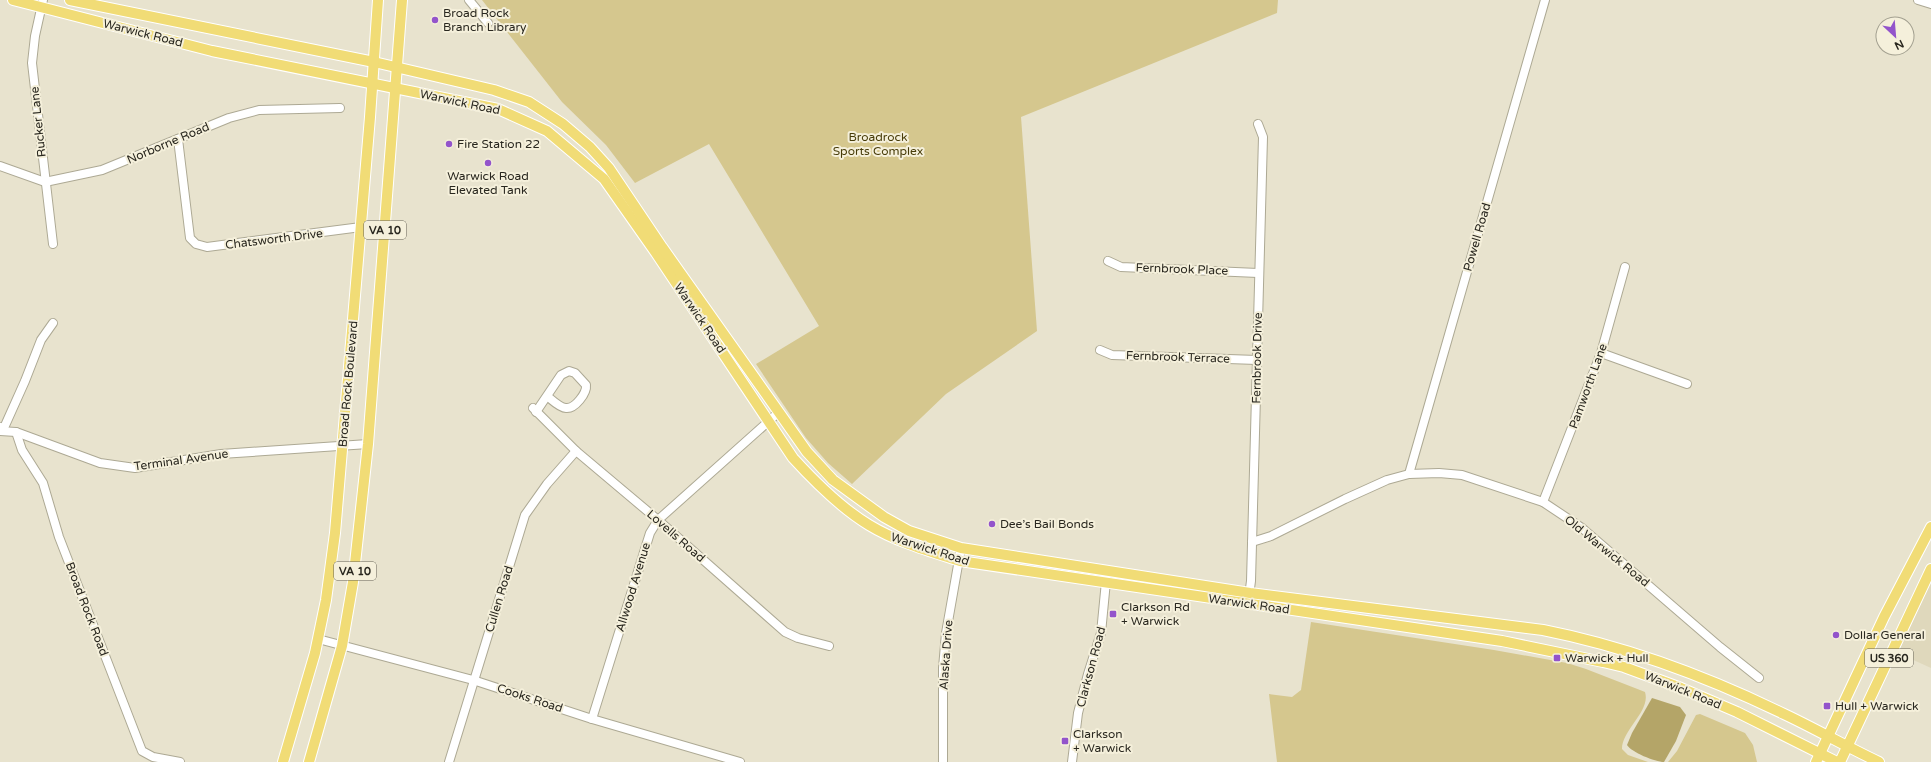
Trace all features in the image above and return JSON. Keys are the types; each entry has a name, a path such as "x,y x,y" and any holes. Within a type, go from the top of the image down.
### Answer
{"main road":[{"name":"Warwick Road","path":"13,0 42,4 212,50 506,112 547,131 592,167 604,179 656,253 793,458 820,487 868,524 900,541 960,561 1502,641 1617,666 1682,688 1730,709 1818,758 1838,762"},
{"name":"Warwick Road","path":"70,0 397,67 494,90 529,102 563,124 590,146 609,168 807,452 832,480 864,504 909,531 962,548 1107,571 1250,593 1543,630 1590,639 1649,657 1716,683 1879,762"},
{"name":"Broad Rock Boulevard","path":"283,762 318,639 333,549 344,445 373,84 378,0"},
{"name":"Broad Rock Boulevard","path":"309,762 342,646 354,575 368,444 402,0"},
{"name":"US 360","path":"1818,758 1884,617 1931,527"},
{"name":"US 360","path":"1838,762 1931,569"}],"street":[{"path":"469,0 488,23"},
{"name":"Powell Road","path":"1409,474 1544,0"},
{"path":"1918,0 1931,4"},
{"name":"Rucker Lane","path":"42,4 34,36 32,63 53,244"},
{"name":"Norborne Road","path":"45,182 102,170 229,118 259,110 340,108"},
{"name":"Fernbrook Drive","path":"1248,603 1250,593 1252,542 1258,273 1263,137 1258,124"},
{"name":"Chatsworth Drive","path":"178,139 190,238 196,244 207,247 361,227"},
{"path":"0,166 45,182"},
{"name":"Fernbrook Place","path":"1108,261 1121,267 1258,273"},
{"name":"Pamworth Lane","path":"1543,502 1602,353 1625,267"},
{"path":"1,429 25,381 40,340 54,323"},
{"name":"Fernbrook Terrace","path":"1100,350 1112,355 1256,360"},
{"path":"1602,353 1687,384"},
{"path":"569,371 575,373 586,385 586,391 575,404 569,408 564,408 547,396 561,375 569,371"},
{"name":"Lovells Road","path":"547,396 534,410 576,451 658,520 785,632 798,638 829,646"},
{"name":"Allwood Avenue","path":"592,719 650,533 658,520 779,412"},
{"name":"Terminal Avenue","path":"1,429 16,432 100,463 136,468 221,454 368,444"},
{"name":"Broad Rock Road","path":"16,432 22,450 43,483 59,537 142,750 153,756 180,762"},
{"name":"Cullen Road","path":"449,762 525,515 547,484 576,451"},
{"name":"Old Warwick Road","path":"1252,542 1271,536 1380,483 1409,474 1439,473 1462,475 1543,502 1582,528 1720,647 1759,678"},
{"name":"Alaska Drive","path":"943,762 946,633 962,548"},
{"name":"Clarkson Road","path":"1072,762 1078,713 1101,633 1107,571"},
{"name":"Cooks Road","path":"318,639 473,680 592,719 740,762"}],"shaded area":[{"path":"1931,582 1931,668 1898,653"},
{"path":"1652,698 1680,707 1686,715 1676,741 1664,762 1633,751 1627,745 1632,733"}],"green space":[{"name":"Broadrock Sports Complex","path":"482,0 1278,0 1277,13 1021,117 1037,331 946,394 852,484 828,463 806,438 756,364 819,326 709,144 635,183 606,145 562,102"},
{"path":"1311,622 1494,650 1567,663 1645,692 1646,699 1644,706 1626,735 1622,749 1628,755 1648,762 1277,762 1269,694 1292,697 1301,690"},
{"path":"1700,714 1745,733 1753,745 1757,762 1668,762 1677,751 1696,715"}],"place":[{"name":"Broad Rock Branch Library","path":"435,20"},
{"name":"Fire Station 22","path":"449,144"},
{"name":"Warwick Road Elevated Tank","path":"488,163"},
{"name":"Dee’s Bail Bonds","path":"992,524"},
{"name":"Clarkson Rd + Warwick","path":"1113,614"},
{"name":"Dollar General","path":"1836,635"},
{"name":"Warwick + Hull","path":"1557,658"},
{"name":"Hull + Warwick","path":"1827,706"},
{"name":"Clarkson + Warwick","path":"1065,741"}]}
